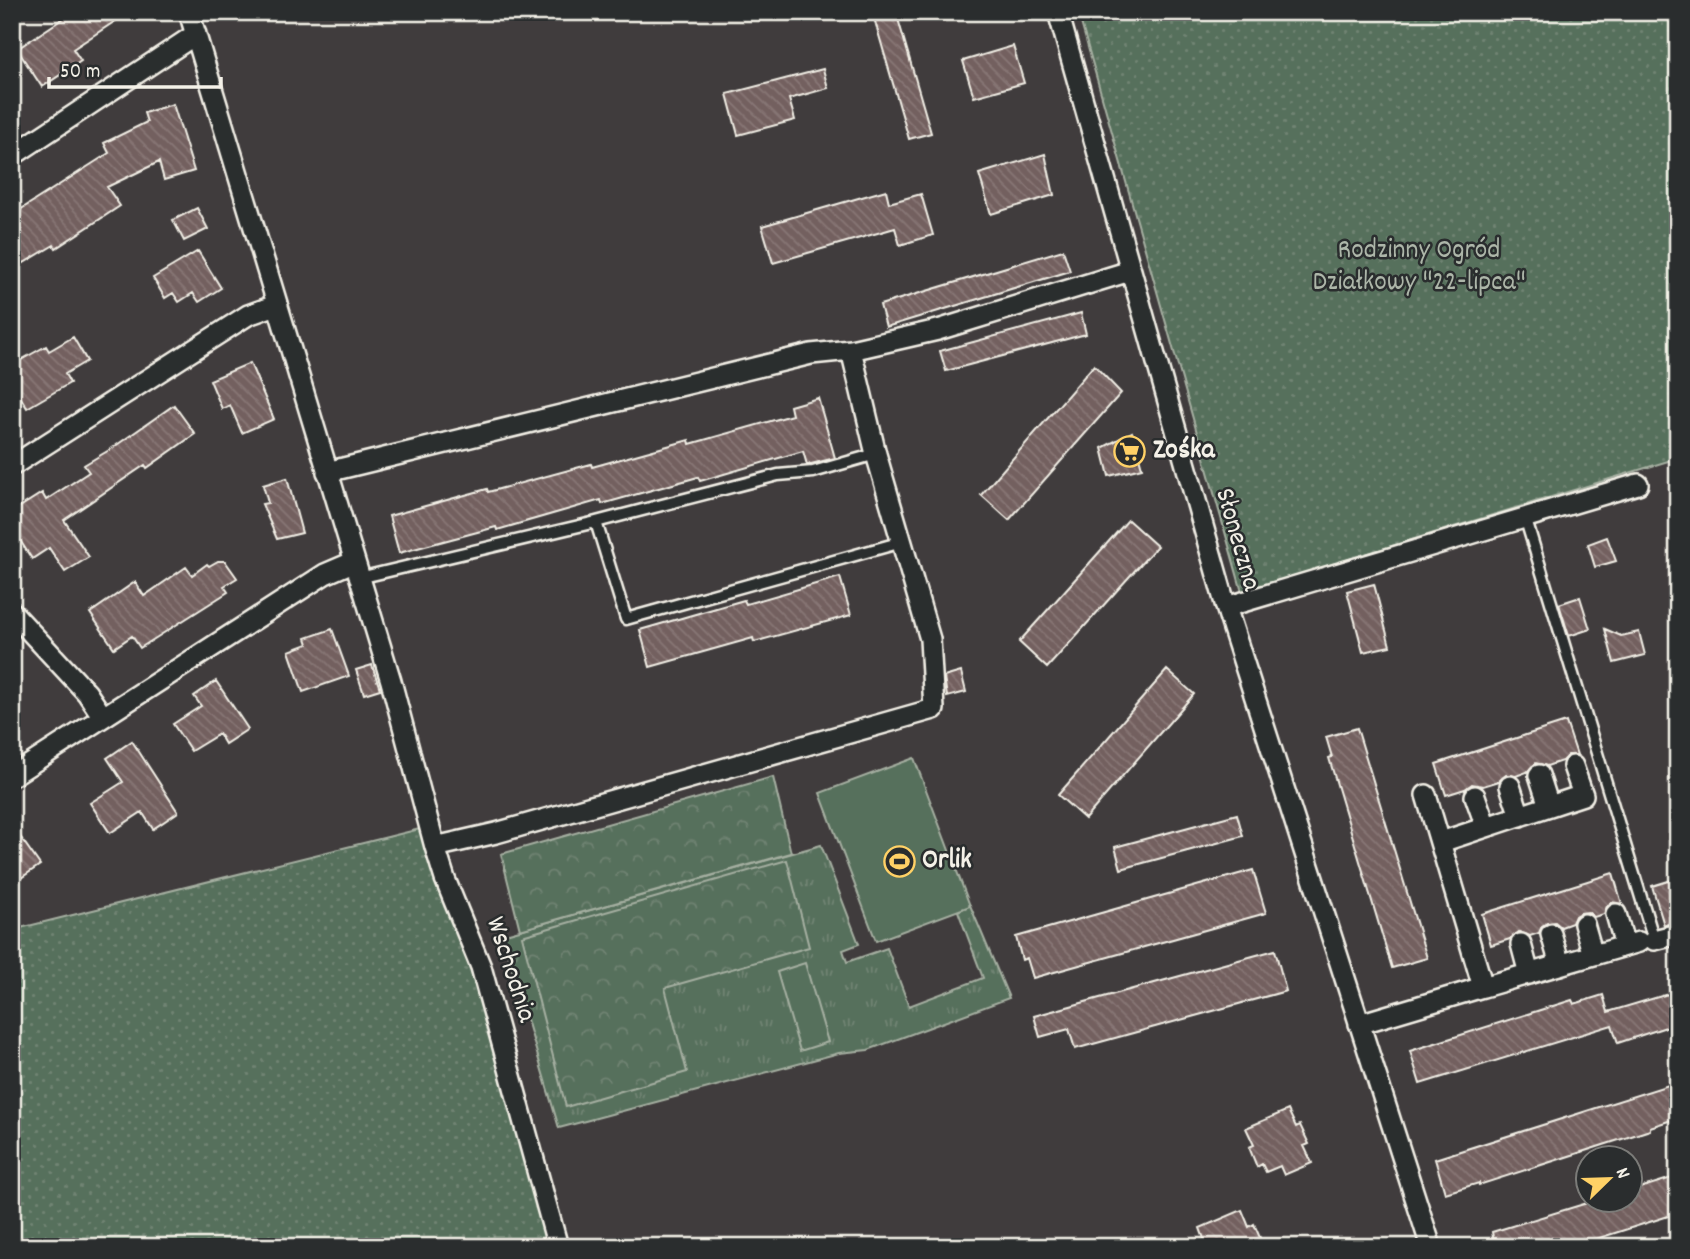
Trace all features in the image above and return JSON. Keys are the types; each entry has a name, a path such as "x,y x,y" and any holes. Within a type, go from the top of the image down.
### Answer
{"street":[{"name":"Wschodnia","path":"189,12 391,681 435,847 481,967 558,1247"},
{"name":"Słoneczna","path":"1058,12 1226,607 1432,1247"},
{"path":"12,156 196,34"},
{"path":"327,472 811,354 851,350 938,330 1130,271"},
{"path":"12,466 248,315 276,305"},
{"path":"435,847 508,830 934,709 929,639 876,454 851,350"},
{"path":"1226,607 1637,484"},
{"path":"12,776 325,574 356,570"},
{"path":"12,612 87,693 103,716"},
{"path":"1441,842 1583,795 1573,766"},
{"path":"1539,775 1549,806"},
{"path":"1510,786 1520,816"},
{"path":"1426,795 1483,987"},
{"path":"1475,796 1486,827"},
{"path":"1616,914 1640,943"},
{"path":"1584,924 1593,955"},
{"path":"1551,934 1560,965"},
{"path":"1359,1024 1593,955 1678,934"},
{"path":"1521,944 1529,974"}],"lane":[{"path":"356,570 596,522 778,475 813,472 876,454"},
{"path":"1525,517 1640,943"},
{"path":"596,522 626,620 902,542"}],"green space":[{"name":"Rodzinny Ogród Działkowy \"22-lipca\"","path":"1078,12 1678,12 1678,458 1242,592"},
{"name":"Orlik","path":"914,758 970,906 876,941 820,793"},
{"path":"773,777 791,853 520,930 501,854"},
{"path":"432,826 548,1247 12,1247 12,930"},
{"path":"821,845 859,944 843,950 847,962 887,948 909,1006 983,978 958,911 970,905 1009,998 868,1050 839,1053 559,1128 502,935"},
{"path":"787,860 809,947 665,988 687,1072 566,1107 522,936"},
{"path":"805,963 828,1042 800,1051 777,972"}],"building":[{"path":"73,12 129,12 73,49 81,61 42,87 17,49"},
{"path":"896,12 931,133 909,139 874,18"},
{"path":"1013,46 1024,83 974,97 963,61"},
{"path":"823,69 828,88 789,99 795,120 738,135 727,94"},
{"path":"173,104 194,171 164,180 159,162 107,187 120,206 56,248 54,245 12,270 12,215 109,153 104,143 147,122 144,113"},
{"path":"1045,154 1054,195 991,214 979,174"},
{"path":"886,190 889,203 921,194 933,235 900,245 895,228 773,263 762,226"},
{"path":"197,208 208,229 184,241 173,220"},
{"path":"1063,250 1070,271 886,327 880,305"},
{"path":"198,251 221,288 199,302 193,293 179,302 173,293 165,298 153,278"},
{"path":"1081,313 1086,334 946,371 940,351"},
{"path":"73,337 87,361 65,374 70,383 27,408 12,383 12,365 46,346 49,351"},
{"path":"250,363 274,419 242,433 230,405 222,409 210,380"},
{"path":"1094,365 1121,393 1009,520 981,495"},
{"path":"818,398 835,458 807,465 803,451 700,481 698,477 602,504 601,500 497,530 496,527 399,553 389,516 487,489 488,492 591,464 592,467 689,440 690,444 792,415 790,406"},
{"path":"174,405 195,434 64,520 89,557 65,572 49,548 32,559 12,528 12,512 42,493 46,500 89,472 84,465"},
{"path":"1132,432 1142,468 1109,476 1102,448"},
{"path":"287,478 302,533 277,539 262,504 268,503 263,485"},
{"path":"1128,520 1157,546 1047,668 1019,642"},
{"path":"1607,537 1616,561 1595,567 1588,544"},
{"path":"225,561 237,578 224,586 228,592 140,648 132,636 114,648 90,613 135,582 144,596 186,567 192,575 207,564 209,566"},
{"path":"840,577 851,615 754,642 753,638 650,667 640,630 744,600 746,604"},
{"path":"1374,584 1390,646 1363,652 1347,591"},
{"path":"1580,597 1590,629 1569,636 1559,604"},
{"path":"332,629 349,676 303,692 289,651 308,644 306,638"},
{"path":"1605,629 1621,636 1639,632 1645,655 1614,663"},
{"path":"372,665 380,689 364,694 356,670"},
{"path":"1167,670 1194,694 1085,819 1058,795"},
{"path":"961,672 966,692 947,697 944,677"},
{"path":"216,681 248,729 225,744 219,734 191,751 173,724 201,706 194,696"},
{"path":"1566,722 1577,755 1568,755 1562,761 1547,766 1536,763 1527,772 1516,776 1506,775 1499,781 1483,786 1472,784 1446,795 1436,764"},
{"path":"1357,728 1427,958 1392,968 1329,758 1332,757 1326,737"},
{"path":"132,741 178,812 153,829 142,812 110,833 90,803 123,782 107,758"},
{"path":"1237,814 1243,836 1121,869 1115,847"},
{"path":"12,825 40,865 12,884"},
{"path":"1253,870 1266,913 1033,978 1027,958 1022,960 1016,937"},
{"path":"1613,873 1622,904 1612,902 1604,914 1594,917 1588,912 1580,913 1572,923 1561,927 1555,922 1547,923 1539,933 1530,936 1519,932 1510,939 1491,945 1482,914"},
{"path":"1678,878 1678,922 1664,925 1652,886"},
{"path":"1275,950 1286,991 1075,1049 1069,1029 1040,1037 1034,1016"},
{"path":"1678,991 1678,1023 1618,1043 1612,1025 1420,1084 1410,1051 1572,1000 1574,1004 1603,995 1608,1012"},
{"path":"1678,1082 1678,1118 1606,1144 1574,1144 1574,1154 1479,1185 1445,1193 1435,1159"},
{"path":"1288,1110 1296,1127 1300,1125 1309,1144 1304,1146 1312,1163 1284,1175 1280,1166 1266,1172 1262,1164 1257,1167 1249,1147 1254,1145 1246,1128"},
{"path":"1678,1176 1678,1213 1571,1247 1495,1247 1492,1232 1574,1207 1574,1214 1644,1214 1644,1187"},
{"path":"1242,1210 1249,1227 1254,1224 1264,1247 1207,1247 1200,1228"}],"place":[{"name":"Zośka","path":"1130,452"},
{"name":"Orlik","path":"899,862"}]}
